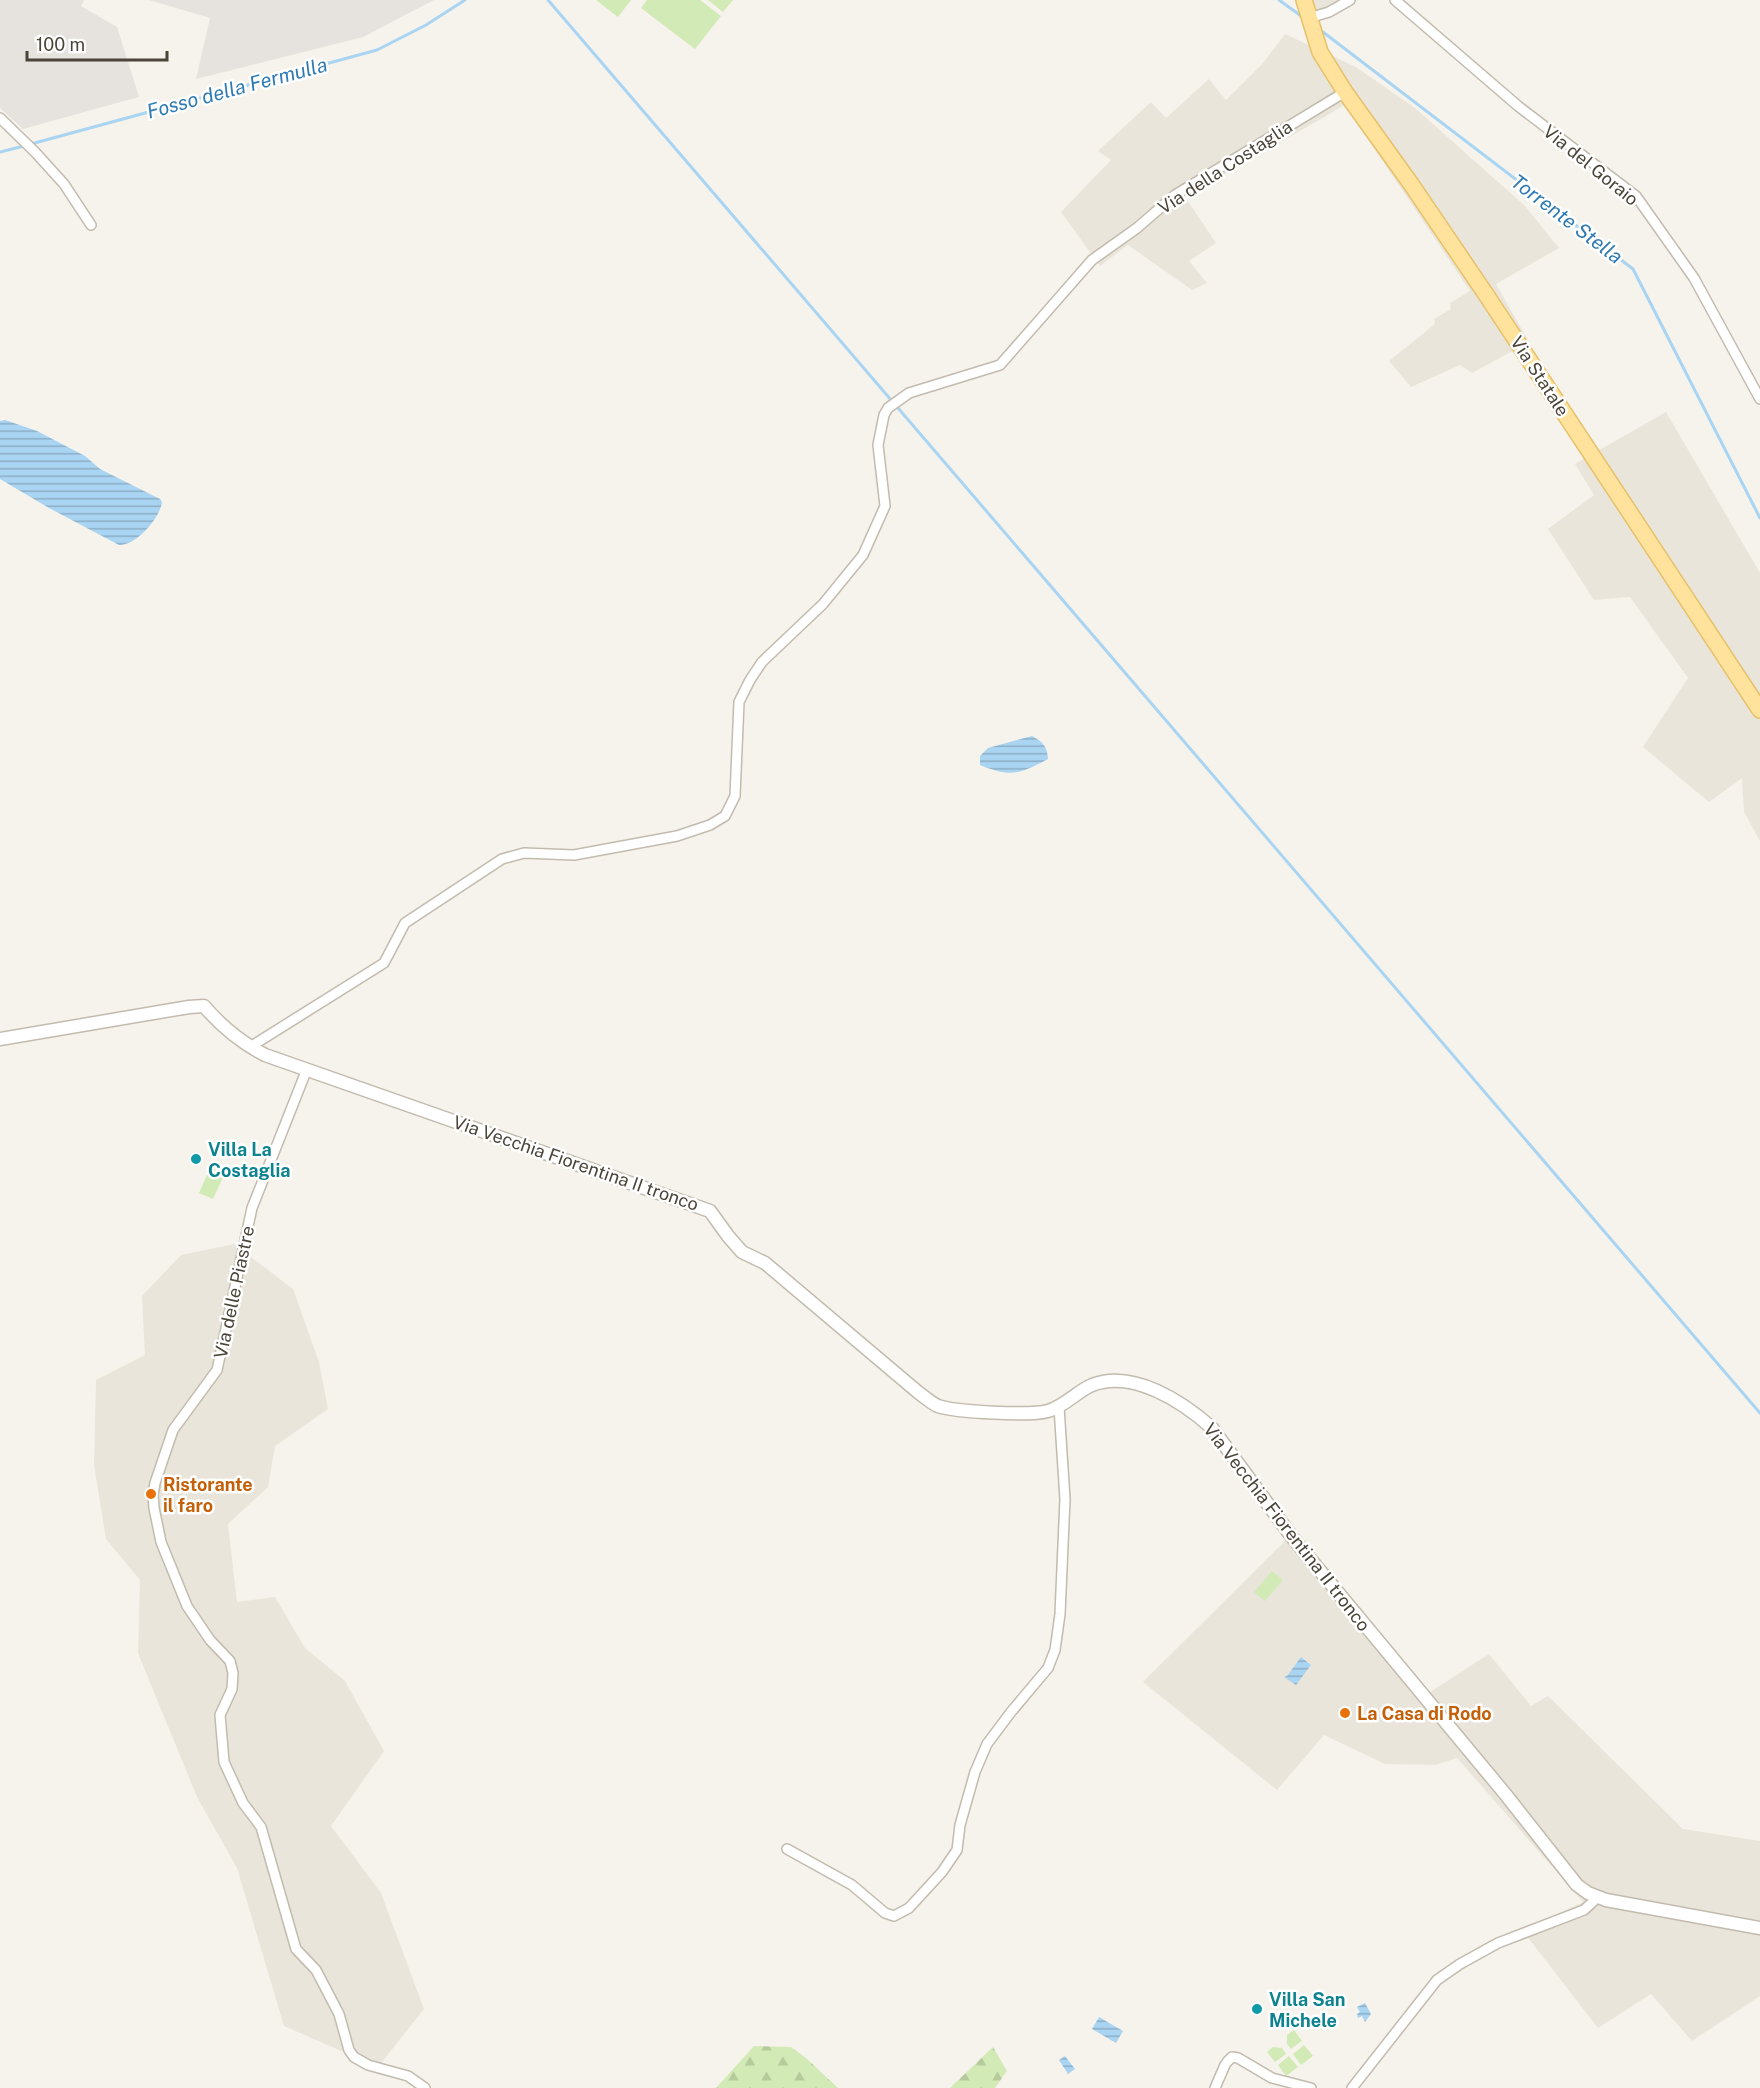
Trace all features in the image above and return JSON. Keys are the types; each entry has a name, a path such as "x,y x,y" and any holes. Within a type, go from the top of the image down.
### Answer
{"main road":[{"name":"Via Statale","path":"1304,0 1317,44 1345,92 1485,293 1760,710"}],"street":[{"path":"1309,18 1329,12 1350,0"},
{"name":"Via del Goraio","path":"1395,0 1518,106 1636,196 1694,278 1760,399"},
{"name":"Via della Costaglia","path":"250,1047 384,963 405,923 502,859 524,853 574,855 666,838 710,825 725,816 735,796 739,702 750,680 762,662 823,604 863,555 885,506 878,445 884,415 888,408 909,393 1000,365 1092,261 1137,228 1174,195 1345,92"},
{"path":"0,118 64,184 91,225"},
{"name":"Via Vecchia Fiorentina II tronco","path":"0,1039 204,1006 214,1018 250,1047 265,1055 710,1211 742,1252 765,1263 919,1394 938,1406 1024,1413 1045,1412 1059,1407 1089,1386 1098,1383 1129,1382 1164,1396 1198,1416 1212,1428 1292,1537 1506,1795 1577,1885 1585,1892 1598,1897 1760,1928"},
{"name":"Via delle Piastre","path":"307,1069 252,1208 217,1370 173,1430 155,1483 154,1508 161,1542 187,1606 210,1640 230,1661 233,1673 232,1689 220,1715 224,1762 243,1803 261,1827 294,1944 300,1954 316,1970 339,2014 351,2054 368,2064 408,2076 424,2088"},
{"path":"788,1849 852,1885 885,1912 894,1916 909,1908 942,1872 957,1850 960,1826 975,1772 987,1744 1048,1668 1055,1650 1060,1614 1065,1499 1059,1407"},
{"path":"1352,2088 1437,1980 1498,1943 1584,1910 1598,1897"},
{"path":"1215,2088 1226,2063 1232,2057 1238,2058 1272,2078 1311,2088"}],"shaded area":[{"path":"0,0 84,0 81,6 117,27 139,97 23,129 0,108"},
{"path":"149,0 434,0 363,37 196,79 210,18"},
{"path":"1300,0 1350,0 1326,19"},
{"path":"1285,34 1356,67 1415,108 1525,206 1559,248 1496,284 1529,342 1472,373 1460,365 1411,387 1389,361 1435,324 1434,319 1451,309 1450,303 1470,291 1345,105 1185,197 1216,243 1189,261 1207,283 1192,290 1128,245 1100,266 1061,212 1111,160 1098,151 1151,102 1166,118 1209,79 1226,100 1263,63"},
{"path":"1666,412 1760,573 1760,841 1744,812 1742,778 1709,802 1643,747 1688,678 1630,597 1594,600 1548,529 1594,495 1575,464"},
{"path":"234,1244 293,1289 319,1362 328,1409 275,1446 268,1487 228,1524 237,1602 275,1597 305,1648 345,1681 384,1751 331,1826 381,1893 424,2009 378,2067 284,2026 237,1868 197,1797 138,1653 140,1580 106,1539 94,1465 96,1380 145,1355 142,1296 181,1255"},
{"path":"1294,1532 1430,1692 1489,1654 1531,1706 1548,1696 1683,1829 1760,1841 1760,1996 1692,2041 1651,1994 1598,2028 1522,1930 1583,1902 1457,1758 1435,1765 1385,1764 1324,1735 1277,1790 1143,1682"}],"green space":[{"path":"596,0 631,0 618,17"},
{"path":"647,0 700,0 721,16 695,49 641,8"},
{"path":"708,0 733,0 723,12"},
{"path":"211,1166 225,1173 213,1199 199,1193"},
{"path":"1272,1571 1283,1580 1265,1601 1254,1592"},
{"path":"1294,2030 1302,2041 1291,2049 1287,2044 1287,2035"},
{"path":"1304,2045 1313,2056 1301,2065 1293,2054"},
{"path":"754,2046 791,2047 838,2088 716,2088"},
{"path":"993,2047 1007,2071 995,2088 950,2088"},
{"path":"1273,2047 1282,2048 1286,2054 1275,2062 1267,2052"},
{"path":"1289,2056 1298,2067 1286,2076 1278,2065"}],"water":[{"path":"5,420 37,431 85,456 100,469 160,499 162,502 157,516 140,536 126,544 119,545 0,479 0,421"},
{"path":"1032,736 1044,745 1048,759 1022,771 1008,773 980,765 980,756 988,748"},
{"path":"1301,1657 1311,1665 1296,1685 1284,1677"},
{"path":"1365,2003 1371,2014 1365,2022 1362,2016 1358,2018 1357,2014 1360,2012 1357,2007"},
{"path":"1099,2017 1123,2031 1116,2043 1092,2029"},
{"path":"1065,2056 1075,2069 1068,2074 1059,2060"}],"waterway":[{"name":"Fosso della Fermulla","path":"31,144 377,50 426,25 465,0"},
{"path":"548,0 1760,1413"},
{"name":"Torrente Stella","path":"1279,0 1304,18"},
{"name":"Torrente Stella","path":"1319,29 1633,269 1760,518"},
{"name":"Fosso della Fermulla","path":"0,152 24,146"}],"place":[{"name":"Villa La Costaglia","path":"196,1159"},
{"name":"Ristorante il faro","path":"151,1494"},
{"name":"La Casa di Rodo","path":"1345,1713"},
{"name":"Villa San Michele","path":"1257,2009"}]}
